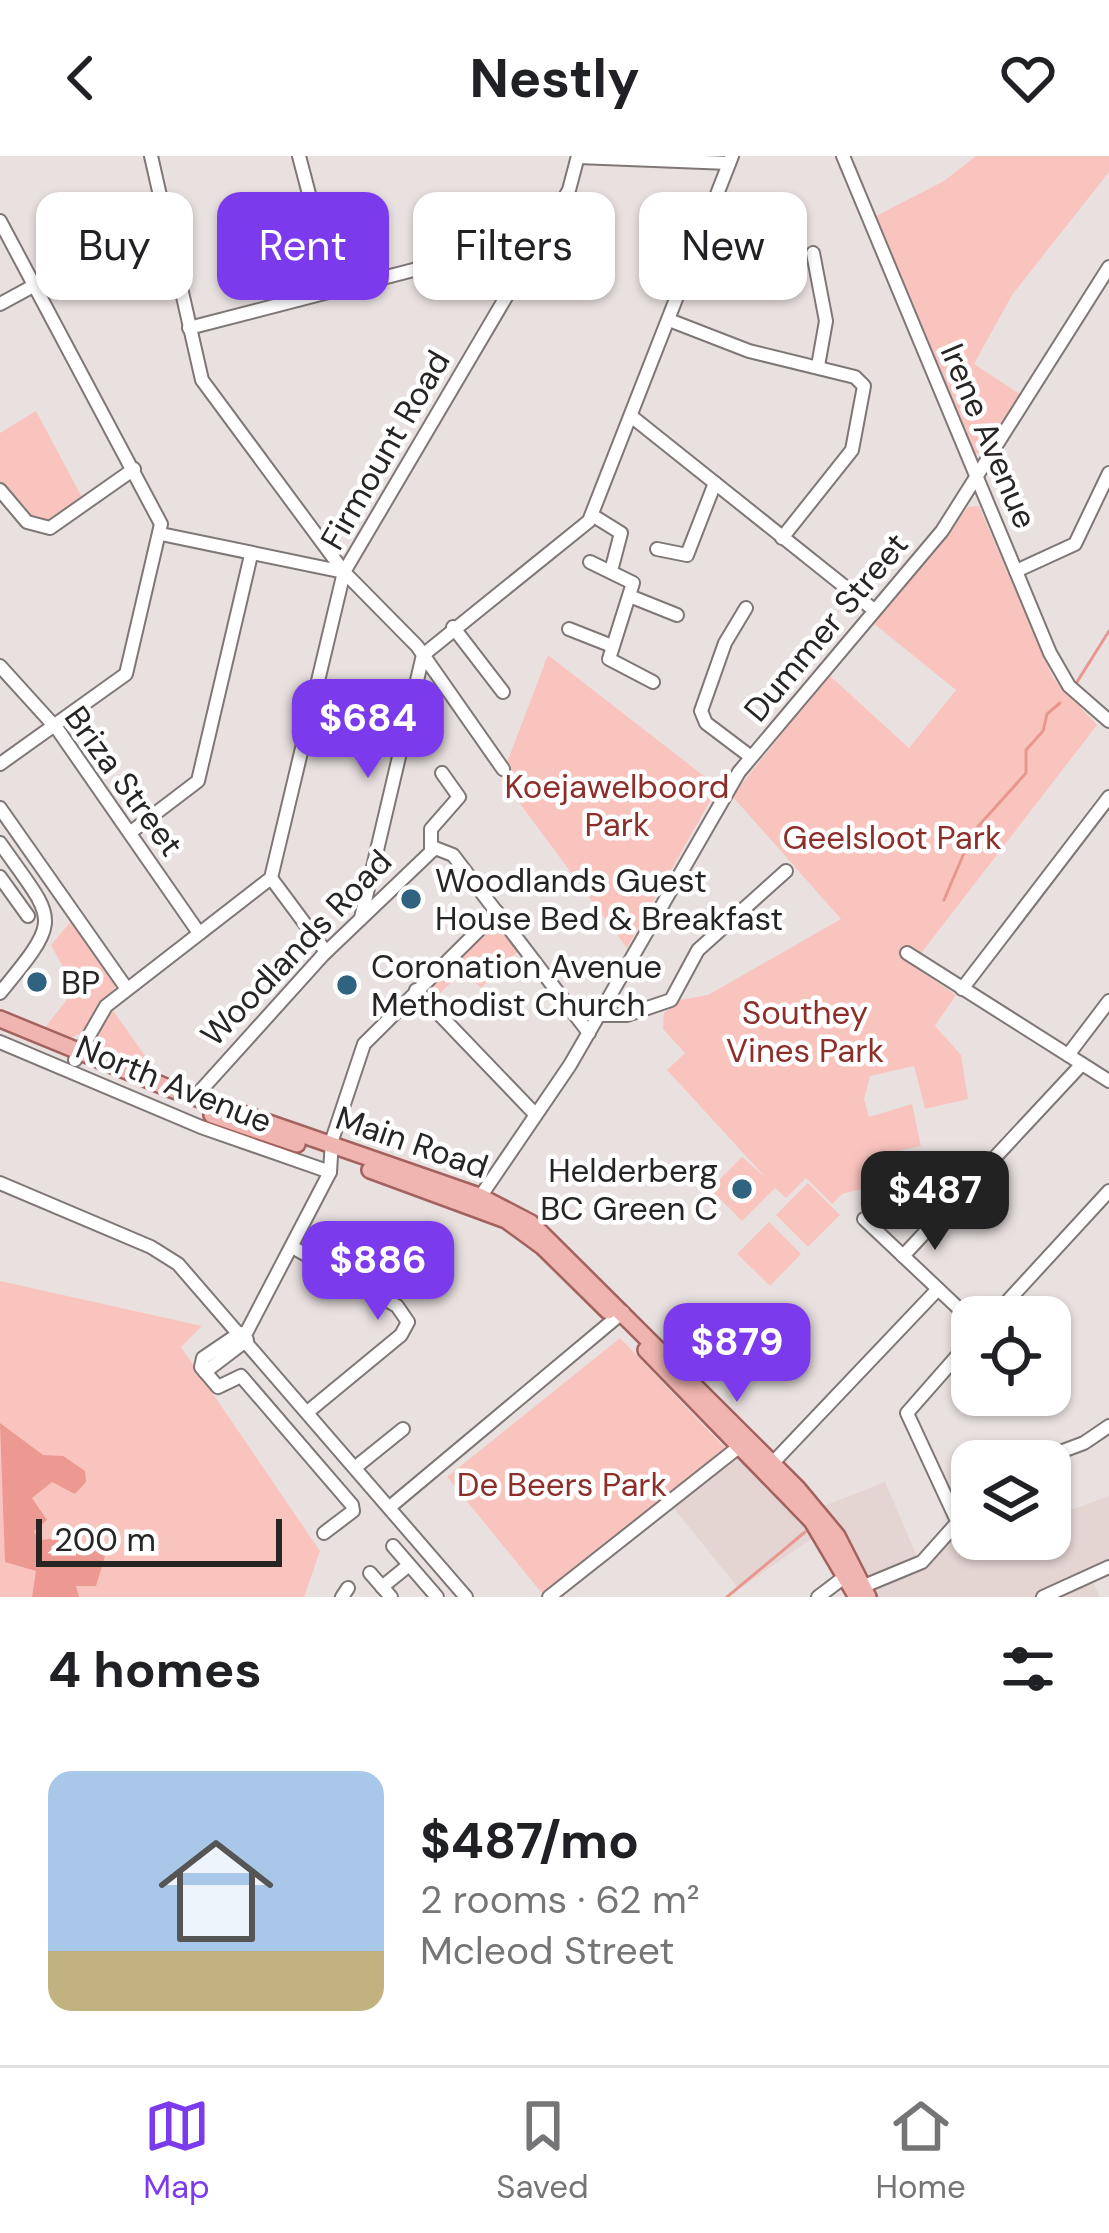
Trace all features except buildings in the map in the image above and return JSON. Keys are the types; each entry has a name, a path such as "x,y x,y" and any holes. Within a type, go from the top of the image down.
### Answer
{"main road":[{"name":"Main Road","path":"0,1018 77,1056 330,1158 477,1201 530,1236 620,1316 837,1536 863,1593"},
{"name":"Main Road","path":"0,1029 194,1098 330,1158"},
{"name":"Main Road","path":"620,1316 740,1446 770,1467 863,1593"}],"street":[{"path":"151,156 204,384 326,550 423,655 503,769"},
{"path":"299,156 308,192"},
{"path":"361,918 423,655 573,537 592,515 730,159 578,156"},
{"name":"Firmount Road","path":"567,192 578,156"},
{"name":"Irene Avenue","path":"843,156 1061,674 1109,721"},
{"path":"0,220 157,511 161,534 126,674 0,764"},
{"path":"813,253 825,306 818,366"},
{"name":"Dummer Street","path":"477,1201 589,1033 751,757 942,531 1106,276"},
{"path":"0,304 34,285"},
{"path":"190,328 293,300"},
{"name":"Firmount Road","path":"271,878 344,572 504,300"},
{"path":"669,320 748,351 818,366 860,381 865,394 852,450 782,538"},
{"path":"631,416 874,610"},
{"path":"0,490 27,522 50,528 134,469"},
{"path":"1016,571 1075,544 1109,473"},
{"path":"657,548 687,555 715,483"},
{"path":"592,515 621,532 611,571"},
{"path":"161,534 316,570 344,572"},
{"path":"316,570 326,550"},
{"path":"131,832 198,782 251,555"},
{"path":"590,562 632,580 632,597 612,646 611,664 653,682"},
{"path":"632,597 677,615"},
{"path":"746,608 725,644 701,711 706,722 751,757"},
{"path":"454,627 503,692"},
{"path":"569,629 612,646"},
{"name":"Briza Street","path":"0,666 53,726 199,933"},
{"name":"Woodlands Road","path":"194,1098 326,952 438,849 430,829 459,796 442,772"},
{"path":"962,988 1109,797"},
{"path":"0,808 127,989"},
{"path":"0,843 43,904 48,925 44,939 0,993"},
{"path":"438,849 497,913 589,1033"},
{"path":"599,1016 634,1014 671,1000 698,950 786,871"},
{"path":"0,877 28,916"},
{"path":"77,1056 106,1006 271,878 326,952"},
{"path":"370,879 376,890 387,893"},
{"path":"324,1533 353,1511 352,1505 241,1376 218,1387 202,1367 244,1337 294,1248 330,1158 364,1044 497,913"},
{"path":"907,953 1109,1081"},
{"path":"416,990 535,1114"},
{"path":"1068,1055 1109,1001"},
{"name":"North Avenue","path":"0,1042 201,1127 330,1158"},
{"path":"903,1256 1082,1064"},
{"path":"0,1184 166,1255 310,1410 466,1597"},
{"path":"1012,1296 1109,1192"},
{"path":"864,1219 951,1301"},
{"path":"294,1248 397,1306 408,1322 401,1336 310,1410"},
{"path":"770,1467 938,1289"},
{"path":"391,1506 620,1316"},
{"path":"951,1362 910,1407 907,1417 951,1508"},
{"path":"1071,1448 1109,1426"},
{"path":"357,1466 403,1429"},
{"path":"549,1597 740,1446"},
{"path":"863,1593 922,1562 951,1530"},
{"path":"393,1546 429,1594"},
{"path":"370,1573 387,1592 409,1564"},
{"path":"1043,1597 1059,1594 1109,1567"},
{"path":"818,1597 847,1576"}],"shaded area":[{"path":"0,1423 43,1455 63,1456 85,1471 86,1482 75,1494 52,1482 32,1498 47,1520 34,1531 38,1540 66,1538 77,1549 86,1545 105,1556 96,1586 76,1586 79,1597 32,1597 36,1571 5,1562"},
{"path":"745,1443 811,1511 885,1482 922,1568 951,1536 951,1560 1071,1560 1071,1510 1109,1496 1109,1562 1090,1576 1100,1597 861,1597 824,1530 739,1589 668,1501"}],"green space":[{"path":"976,156 1109,156 1109,172 1012,295 974,364 1021,395 987,450 978,454 972,451 874,217 944,181"},
{"path":"36,411 84,501 54,522 35,523 0,484 0,433"},
{"path":"979,506 1053,678 1097,725 912,965 956,995 935,1026 961,1055 968,1099 925,1109 914,1066 870,1076 864,1099 869,1117 912,1104 921,1146 878,1155 885,1183 842,1194 832,1204 806,1178 786,1198 775,1188 742,1221 710,1189 742,1157 766,1178 667,1070 685,1053 663,1029 664,1013 680,1000 708,995 841,919 732,796 829,675 909,748 956,690 873,623 968,507"},
{"name":"Koejawelboord Park","path":"548,655 718,787 627,948 501,778"},
{"path":"73,919 116,986 80,1034 66,1039 44,1029 75,989 51,945"},
{"path":"492,925 501,927 519,950 481,988 464,970 432,1001 427,988"},
{"path":"112,1009 160,1077 92,1049 89,1043"},
{"path":"808,1183 840,1215 808,1247 776,1215"},
{"path":"769,1222 801,1254 770,1286 737,1254"},
{"path":"0,1281 202,1326 181,1347 320,1551 304,1597 0,1597"},
{"name":"De Beers Park","path":"620,1338 727,1450 545,1597 447,1477"}],"waterway":[{"path":"1077,682 1109,631"},
{"path":"944,900 973,832 1026,773 1026,750 1043,731 1047,714 1060,703"},
{"path":"727,1597 805,1532"}],"place":[{"name":"Woodlands Guest House Bed & Breakfast","path":"411,899"},
{"name":"BP","path":"37,982"},
{"name":"Coronation Avenue Methodist Church","path":"347,985"},
{"name":"Helderberg BC Green C","path":"742,1189"}],"park label":[{"name":"Geelsloot Park","path":"892,837"},
{"name":"Southey Vines Park","path":"805,1031"}]}
